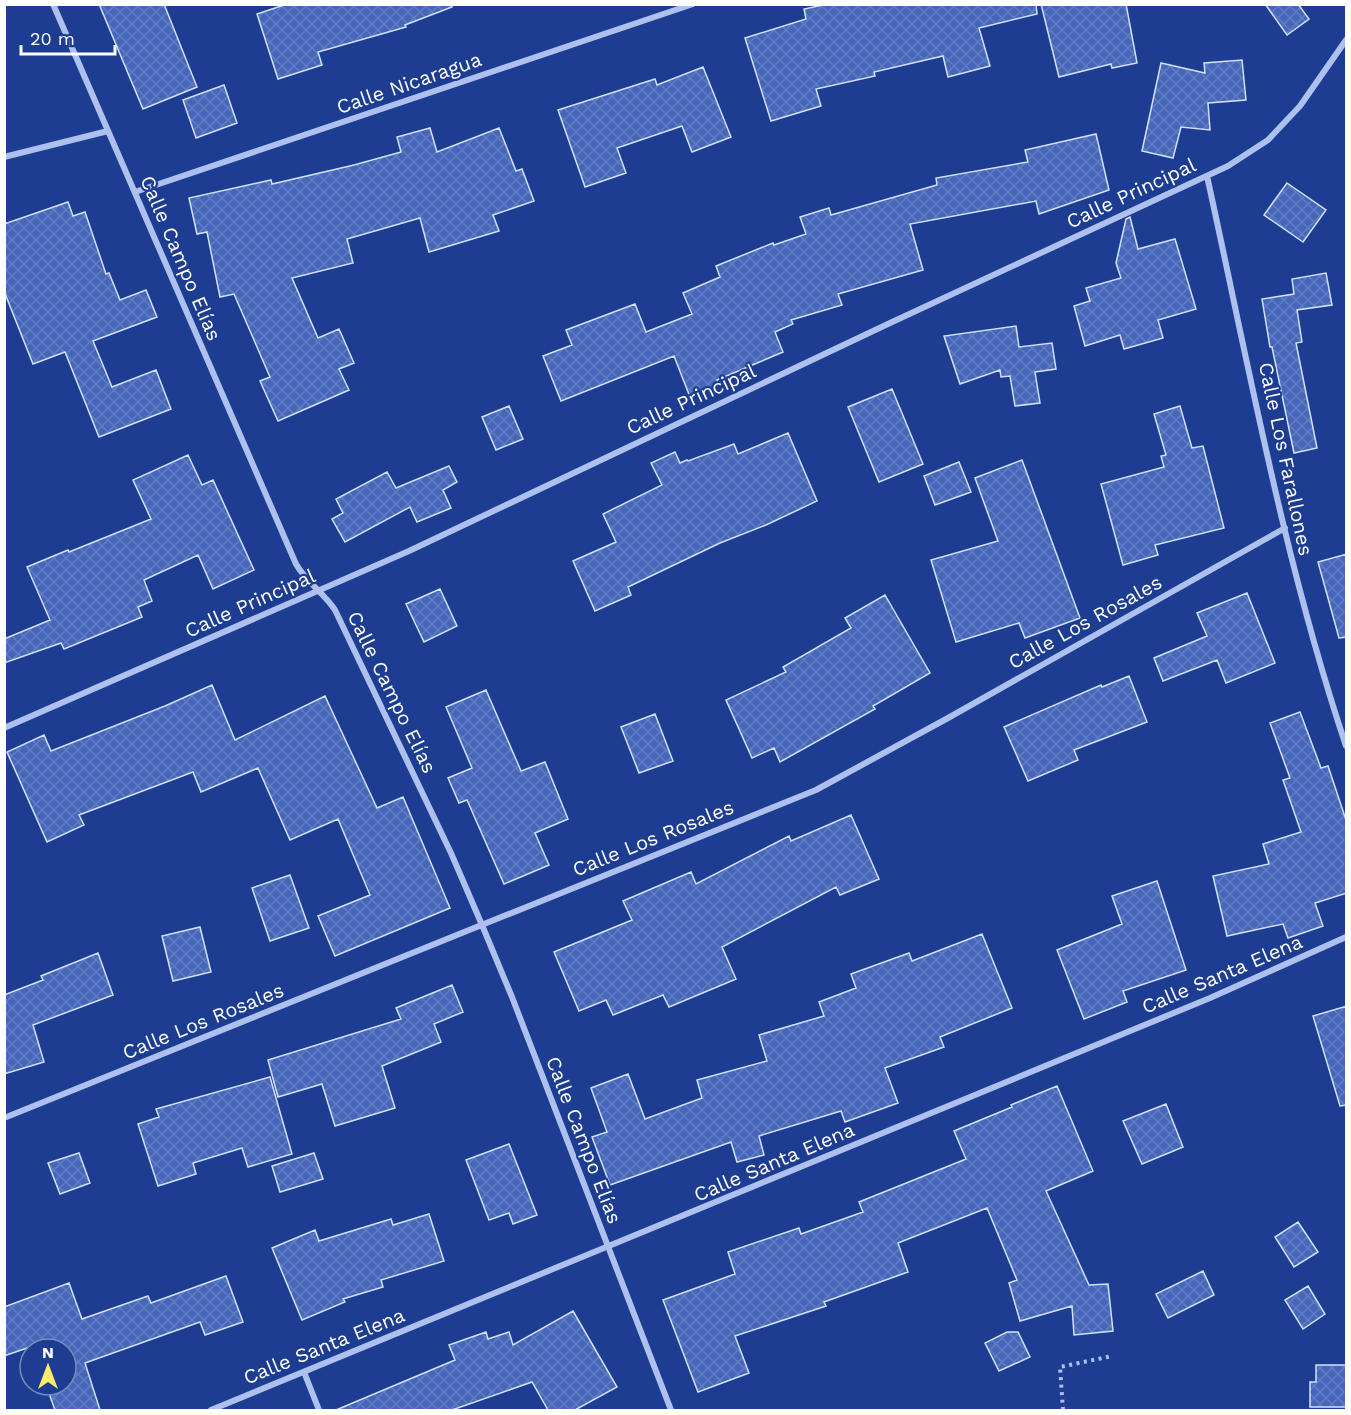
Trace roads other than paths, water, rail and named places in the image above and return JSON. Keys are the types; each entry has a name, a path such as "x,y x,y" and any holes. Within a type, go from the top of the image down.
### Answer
{"street":[{"name":"Calle Campo Elías","path":"53,4 300,573 335,610 451,853 512,997 671,1410"},
{"name":"Calle Nicaragua","path":"135,192 693,4"},
{"name":"Calle Principal","path":"4,728 409,551 868,333 1228,166 1268,140 1300,106 1347,40"},
{"path":"4,158 108,131"},
{"name":"Calle Los Farallones","path":"1207,176 1293,567 1326,685 1347,746"},
{"name":"Calle Los Rosales","path":"4,1118 816,790 939,724 1285,528"},
{"name":"Calle Santa Elena","path":"211,1410 1210,998 1347,938"},
{"path":"304,1372 319,1410"}]}
